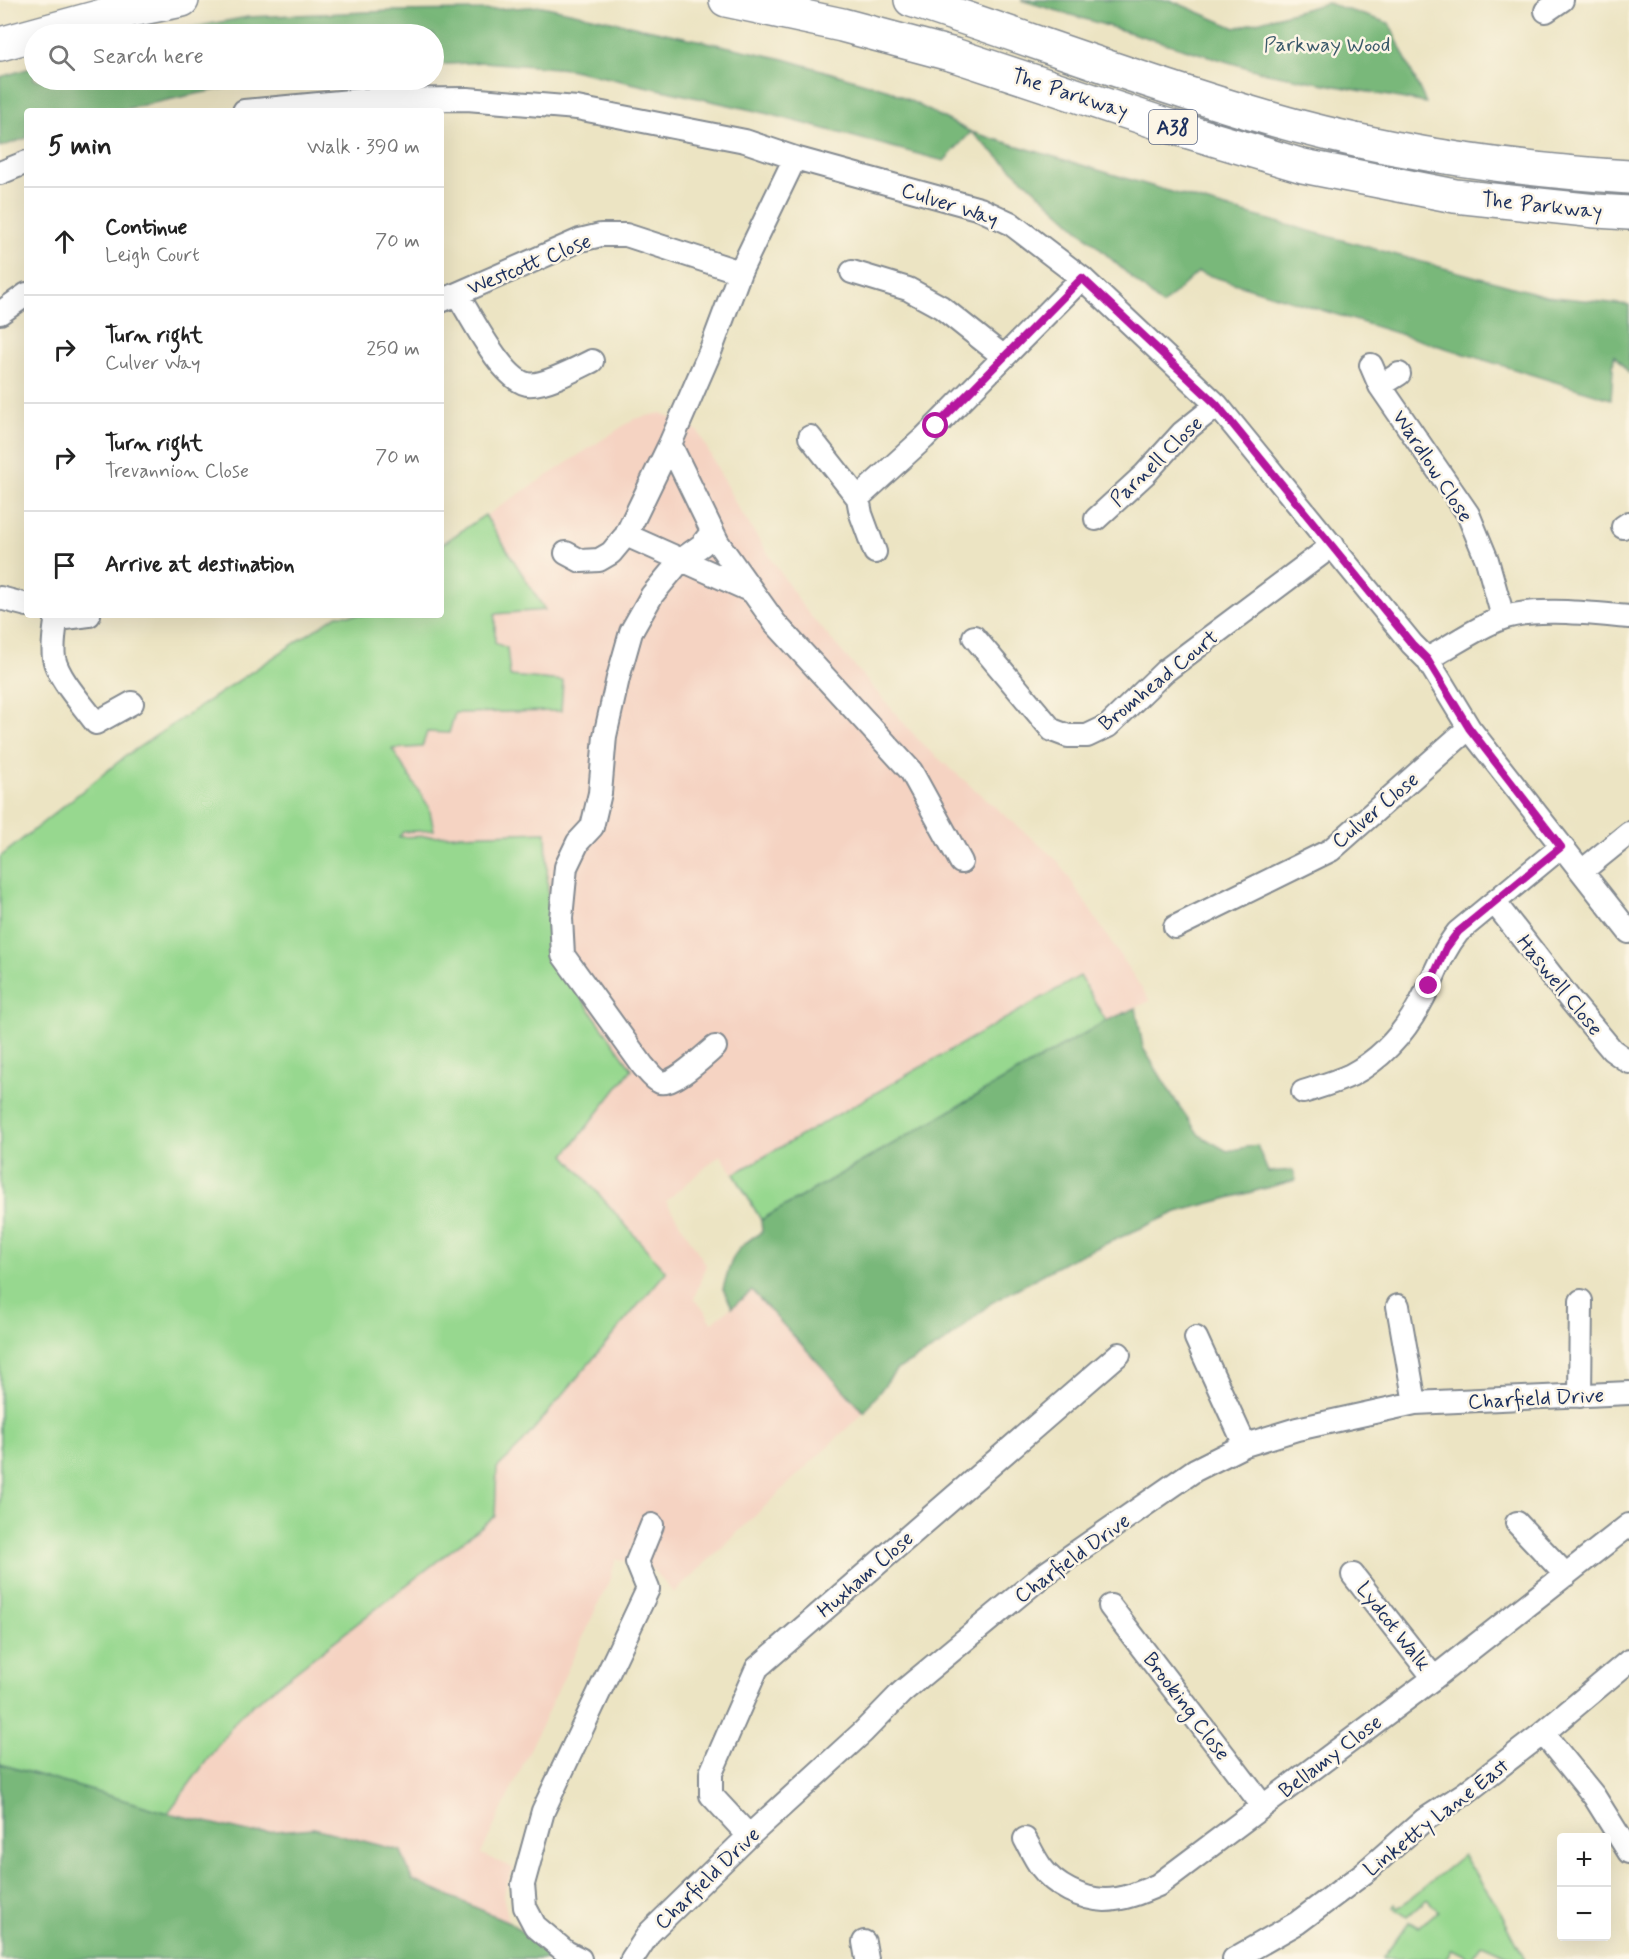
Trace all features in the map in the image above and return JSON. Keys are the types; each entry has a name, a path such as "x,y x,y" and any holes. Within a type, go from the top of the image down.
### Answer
{"highway":[{"path":"73,24 182,0"},
{"name":"The Parkway","path":"726,0 842,25 954,56 1169,126 1304,166 1455,196 1629,213"},
{"name":"The Parkway","path":"911,0 1161,85 1263,117 1365,142 1467,160 1573,173 1629,177"},
{"path":"0,44 24,37"},
{"name":"A38","path":"1304,166 1404,199 1629,234"}],"street":[{"name":"Culver Way","path":"276,108 361,100 467,99 566,107 688,128 745,141 795,158 980,209 1010,223 1082,278 1217,405 1412,644 1427,659 1469,728 1629,932"},
{"path":"566,554 581,561 599,560 611,553 626,535 670,444 710,352 740,272 795,158"},
{"path":"0,173 24,163"},
{"name":"Westcott Close","path":"592,361 555,379 528,385 512,377 449,298 580,240 601,235 626,235 740,272"},
{"path":"852,272 908,289 941,307 1004,357"},
{"path":"858,498 924,438 1082,278"},
{"path":"0,313 24,296"},
{"name":"Wardlow Close","path":"1371,365 1380,386 1468,514 1486,560 1503,617"},
{"name":"Wardlow Close","path":"1380,386 1399,374"},
{"name":"Parnell Close","path":"1096,519 1145,474 1182,433 1217,405"},
{"path":"810,437 858,498 861,514 875,552"},
{"path":"670,444 718,543 775,623 911,771 961,862"},
{"path":"712,532 702,545 681,560 652,595 632,632 618,678 605,736 600,793 592,827 578,842 566,867 561,936 563,955 643,1066 655,1079 662,1082 673,1080 715,1047"},
{"path":"626,535 753,592"},
{"name":"Bromhead Court","path":"974,637 999,651 1052,730 1068,736 1087,736 1108,726 1165,671 1333,546"},
{"path":"0,598 24,604"},
{"path":"1427,659 1503,617 1569,612 1629,617"},
{"path":"58,618 54,633 54,659 63,677 96,723 132,703"},
{"name":"Culver Close","path":"1175,927 1331,850 1469,728"},
{"path":"1582,872 1629,833"},
{"path":"1303,1092 1350,1075 1379,1056 1399,1035 1420,1004 1446,948 1458,932 1561,847"},
{"name":"Haswell Close","path":"1495,903 1605,1042 1629,1062"},
{"path":"1580,1396 1581,1301"},
{"path":"1398,1306 1414,1403"},
{"path":"1196,1338 1245,1444"},
{"name":"Huxham Close","path":"749,1836 711,1795 711,1773 757,1668 1119,1354"},
{"name":"Charfield Drive","path":"632,1959 649,1933 749,1836 863,1732 902,1692 1042,1576 1195,1470 1245,1444 1297,1429 1414,1403 1629,1393"},
{"path":"1517,1523 1566,1575"},
{"path":"580,1959 566,1952 535,1926 525,1907 523,1884 543,1811 648,1589 637,1562 652,1525"},
{"name":"Bellamy Close","path":"1025,1839 1041,1868 1058,1884 1077,1894 1106,1900 1158,1886 1434,1678 1629,1525"},
{"name":"Lydcot Walk","path":"1353,1575 1434,1678"},
{"name":"Brooking Close","path":"1110,1606 1263,1806"},
{"name":"Linketty Lane East","path":"1234,1959 1297,1923 1364,1873 1425,1820 1464,1794 1543,1733 1629,1661"},
{"path":"1543,1733 1594,1796 1629,1852"}],"shaded area":[{"path":"661,413 698,431 737,506 803,607 923,745 1058,861 1150,1001 1106,1021 761,1220 720,1155 666,1201 706,1265 694,1299 706,1312 711,1323 752,1291 864,1412 674,1593 652,1569 616,1559 610,1579 481,1854 513,1868 503,1895 509,1922 412,1880 314,1828 252,1833 168,1813 0,857 127,755 332,618 444,618 444,543 634,419"}],"green space":[{"name":"Parkway Wood","path":"1021,0 1170,0 1235,28 1327,3 1389,23 1426,103 1262,72"},
{"path":"542,6 784,59 889,90 971,132 944,161 765,113 568,69 484,62 444,64 444,24 210,24 248,17 486,10"},
{"path":"24,70 24,90 215,90 129,108 24,108 24,139 0,147 0,77"},
{"path":"971,132 1215,205 1546,296 1629,305 1629,373 1614,355 1611,399 1198,272 1162,305"},
{"path":"485,515 545,610 495,614 495,643 507,648 510,676 563,681 561,711 455,713 449,733 427,732 422,747 392,749 429,807 434,830 403,832 399,837 546,832 549,931 553,958 632,1069 565,1155 666,1272 518,1448 497,1468 495,1516 241,1714 168,1813 0,1764 0,857 127,755 332,618 444,618 444,543"},
{"path":"1080,976 1106,1021 761,1220 734,1174"},
{"path":"1136,1008 1143,1048 1199,1135 1227,1151 1257,1145 1268,1172 1293,1170 1296,1180 1177,1212 1067,1261 991,1303 944,1343 896,1370 864,1412 752,1291 732,1307 723,1289 728,1270 739,1249 762,1232 761,1220 1106,1021"},
{"path":"0,1764 168,1813 252,1833 314,1828 401,1851 412,1880 509,1922 557,1959 0,1959"},
{"path":"1463,1855 1496,1904 1525,1959 1516,1959 1482,1944 1472,1959 1452,1949 1446,1958 1382,1959 1409,1922 1419,1927 1438,1911 1427,1899 1407,1917 1393,1907 1395,1904 1399,1908"}],"route":[{"path":"936,426 1082,278 1217,405 1412,644 1427,659 1469,728 1561,847 1458,932 1446,948 1429,986"}]}
